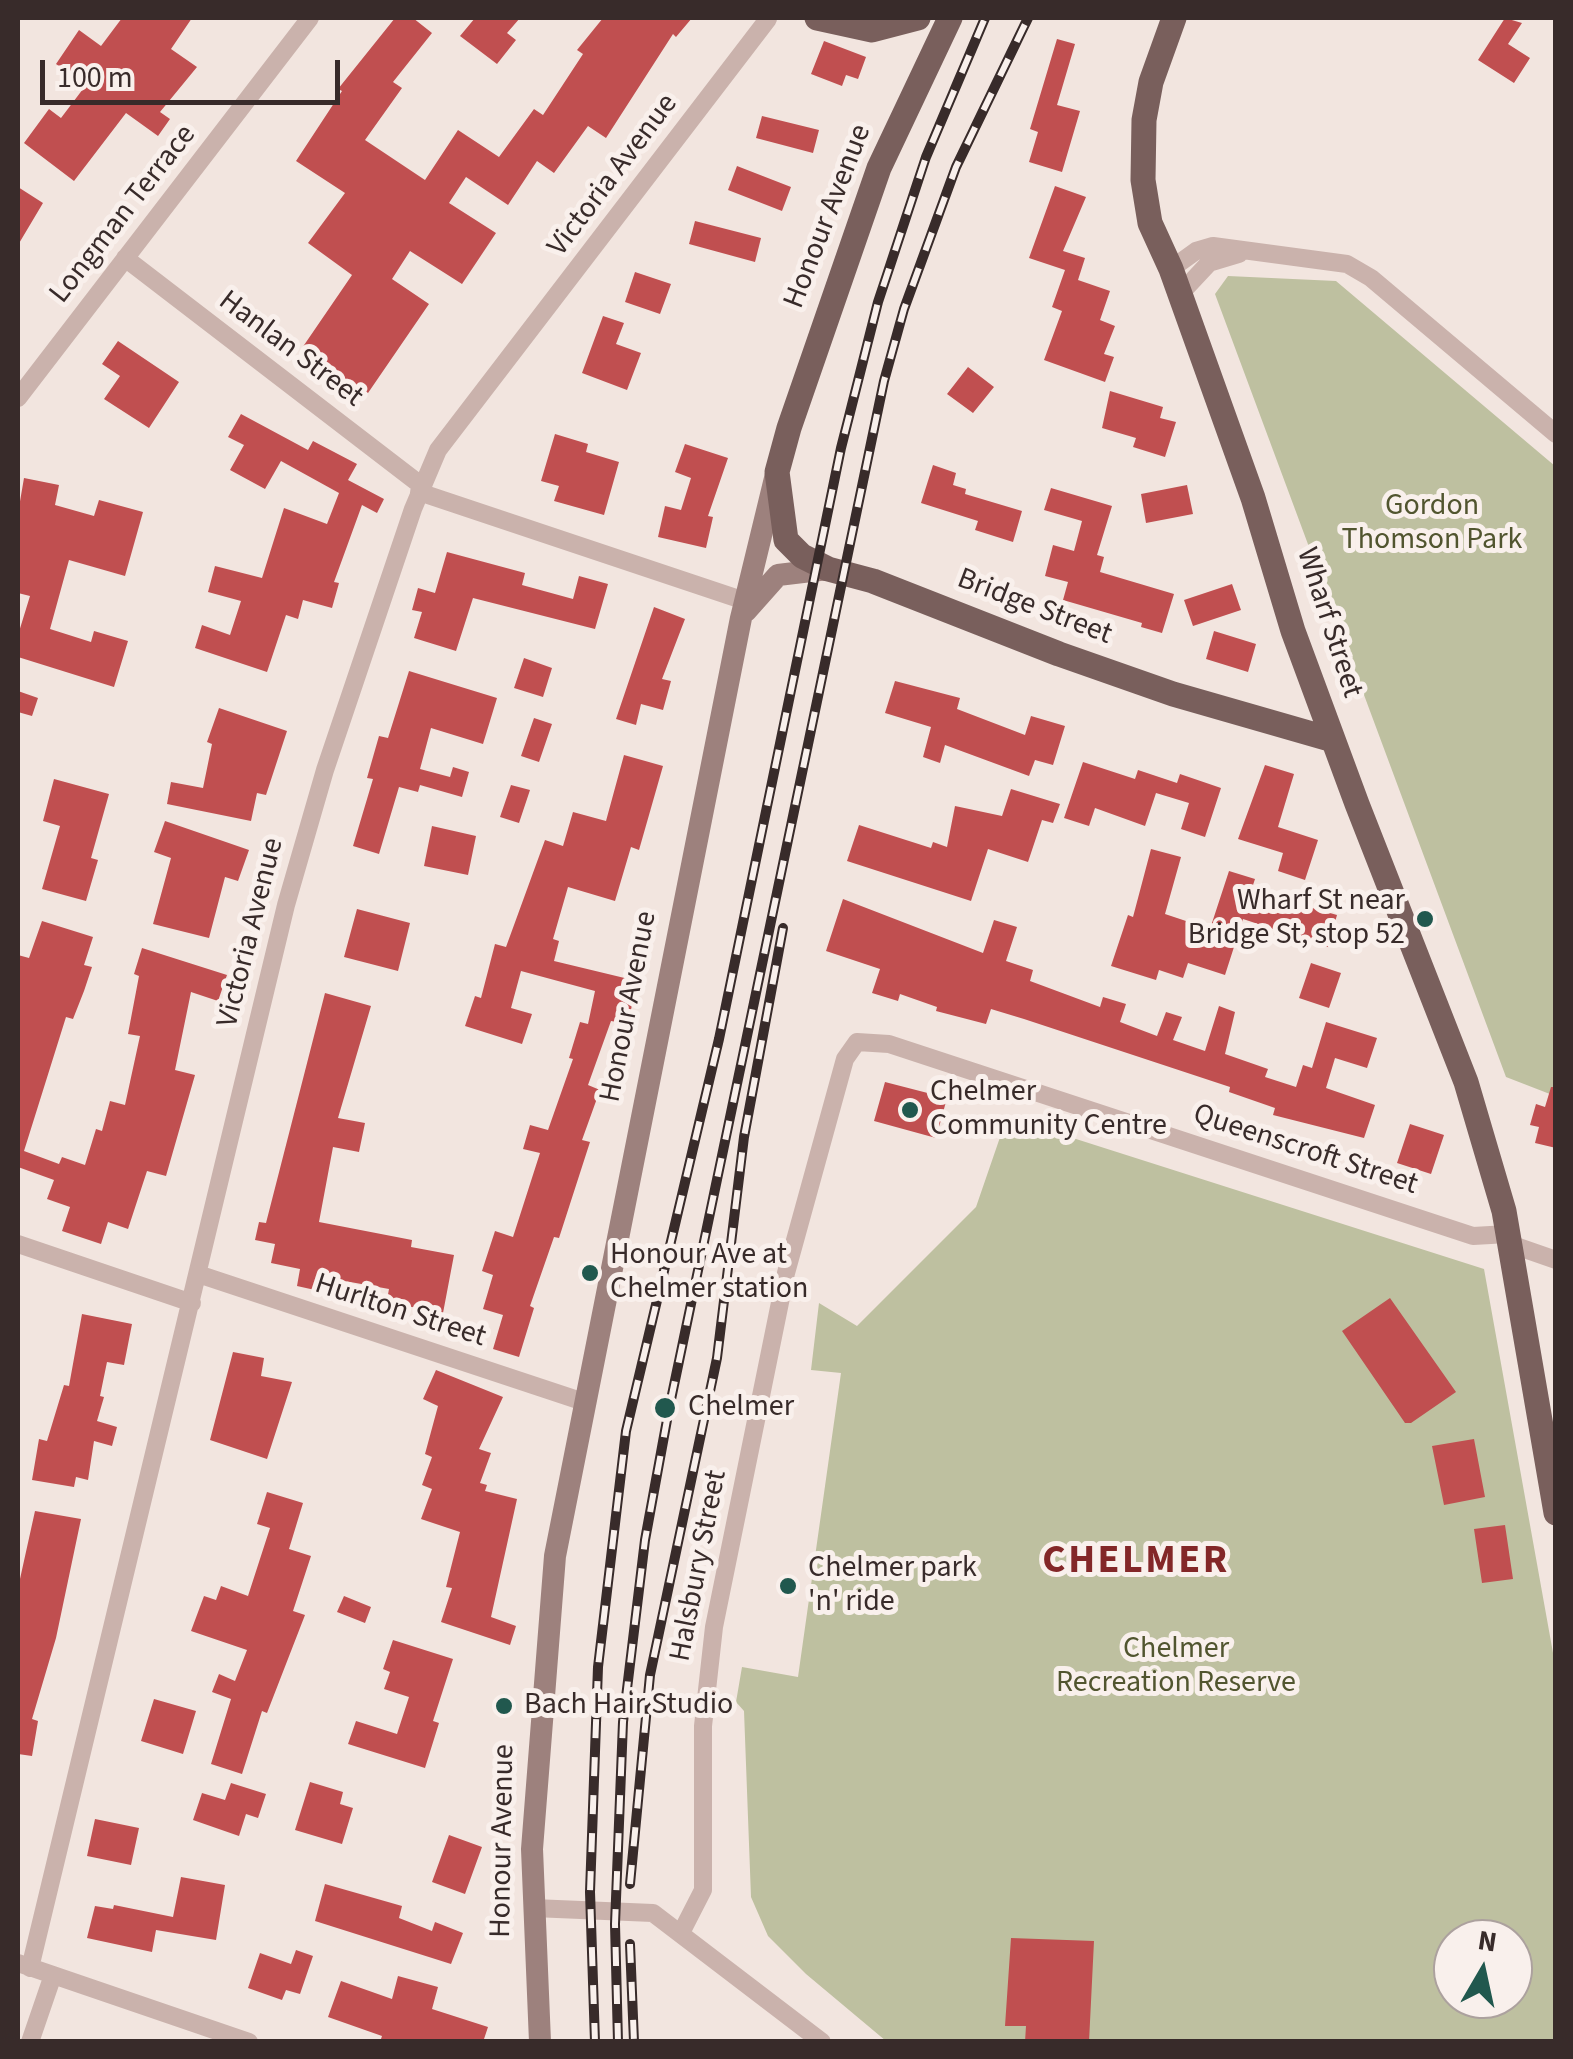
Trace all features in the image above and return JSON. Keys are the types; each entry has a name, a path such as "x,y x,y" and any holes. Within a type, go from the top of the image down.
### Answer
{"main road":[{"path":"817,18 872,30 918,18"},
{"name":"Honour Avenue","path":"540,2042 532,1850 548,1605 584,1402 743,609 776,472 812,356 872,186 950,18"},
{"name":"Wharf Street","path":"1174,18 1151,82 1142,154 1147,214 1180,294 1333,740 1454,1047 1509,1239 1556,1514"},
{"name":"Bridge Street","path":"776,472 784,536 796,552 828,569 873,580 1124,678 1333,740"},
{"path":"743,609 778,575 828,569"}],"street":[{"name":"Longman Terrace","path":"18,398 310,18"},
{"name":"Victoria Avenue","path":"24,1966 192,1302 304,838 421,489 438,450 768,19"},
{"path":"1170,268 1206,247 1322,258 1362,272 1556,434"},
{"path":"1180,294 1212,261 1250,252"},
{"name":"Hanlan Street","path":"125,258 421,489 743,609"},
{"name":"Queenscroft Street","path":"856,1042 890,1044 1473,1236 1509,1239 1556,1260"},
{"name":"Halsbury Street","path":"682,1931 699,1905 704,1881 702,1726 714,1627 789,1260 845,1059 856,1042"},
{"path":"18,1244 192,1302"},
{"name":"Hurlton Street","path":"198,1274 584,1402"},
{"path":"533,1908 644,1910 682,1931 822,2042"},
{"path":"24,1966 249,2042"},
{"path":"30,2042 52,1975"}],"green space":[{"name":"Gordon Thomson Park","path":"1228,276 1336,281 1555,466 1555,1096 1506,1077 1215,294"},
{"name":"Chelmer Recreation Reserve","path":"1007,1117 1484,1269 1555,1664 1555,2041 886,2041 806,1974 768,1936 751,1897 744,1711 736,1702 742,1667 798,1677 841,1373 811,1370 819,1303 857,1326 976,1207"}],"building":[{"path":"122,18 192,18 171,49 197,67 160,112 170,119 158,136 126,113 74,181 24,143 49,109 61,118 86,85 56,64 79,30 101,46"},
{"path":"395,18 413,18 432,33 393,82 402,88 365,140 425,180 458,130 499,157 534,109 543,115 583,54 577,50 603,18 692,18 676,37 673,34 606,138 588,126 554,173 537,161 508,205 466,177 449,203 496,233 462,284 410,251 392,279 429,304 368,393 300,351 352,275 308,243 345,193 296,161 342,91 338,89"},
{"path":"475,18 520,18 507,33 516,40 497,64 460,36"},
{"path":"1505,18 1522,23 1508,44 1530,58 1514,83 1478,60"},
{"path":"1057,39 1075,44 1057,105 1080,111 1062,172 1029,162 1038,132 1030,129"},
{"path":"824,41 866,57 858,79 846,75 842,86 811,74"},
{"path":"762,116 819,130 813,153 756,138"},
{"path":"737,166 791,187 782,211 728,190"},
{"path":"1055,186 1086,197 1063,251 1085,258 1078,280 1110,291 1100,320 1115,326 1104,354 1114,357 1105,382 1044,360 1062,311 1052,307 1065,270 1029,258"},
{"path":"18,187 43,203 18,245"},
{"path":"695,221 761,238 755,262 689,244"},
{"path":"635,272 671,284 660,314 625,302"},
{"path":"603,316 624,323 616,344 641,353 627,390 582,373"},
{"path":"118,341 179,382 149,428 104,399 120,376 102,364"},
{"path":"968,367 994,387 973,413 947,394"},
{"path":"1110,391 1163,407 1160,418 1176,422 1165,457 1133,447 1136,438 1102,428"},
{"path":"241,414 308,450 313,441 357,464 348,480 384,499 377,513 362,505 334,582 339,583 332,608 303,600 298,619 286,615 267,672 195,648 202,625 230,635 241,601 208,592 215,566 262,578 284,508 327,524 339,493 281,461 265,489 230,470 244,445 228,437"},
{"path":"555,434 588,444 586,452 619,462 604,515 554,501 559,486 541,481"},
{"path":"685,444 728,458 708,516 713,517 706,548 658,537 665,506 681,510 691,478 675,472"},
{"path":"933,465 956,473 953,485 966,489 965,494 1022,511 1013,542 975,530 978,521 921,503"},
{"path":"24,478 59,485 55,505 94,516 99,500 143,512 125,576 69,560 50,629 91,642 94,631 128,641 114,687 18,657 18,635 30,596 18,593 18,513"},
{"path":"1187,485 1193,514 1146,523 1141,494"},
{"path":"1051,488 1112,506 1097,555 1104,557 1100,572 1174,594 1162,633 1141,627 1142,623 1063,600 1068,582 1045,576 1053,545 1074,551 1082,521 1044,510"},
{"path":"447,552 525,573 522,585 573,599 579,576 608,584 595,629 473,598 456,651 414,638 422,612 412,610 418,588 435,593"},
{"path":"1232,584 1241,610 1193,626 1184,600"},
{"path":"654,607 685,619 662,679 671,681 663,710 641,704 636,725 616,719"},
{"path":"1214,631 1256,644 1248,672 1206,659"},
{"path":"524,658 552,668 543,697 514,688"},
{"path":"409,671 497,698 483,744 431,728 420,769 450,777 453,767 469,772 462,797 420,785 418,792 399,787 379,854 353,846 373,779 367,778 379,736 388,738"},
{"path":"895,681 960,698 957,709 1025,735 1031,716 1065,726 1053,765 1035,760 1029,776 945,745 940,763 923,757 931,727 885,713"},
{"path":"18,691 38,698 32,716 18,712"},
{"path":"219,708 287,731 266,795 257,793 251,821 167,804 171,782 203,788 212,744 207,742"},
{"path":"534,718 552,724 539,762 521,756"},
{"path":"624,755 663,766 639,850 631,847 615,901 568,887 553,939 559,941 554,961 637,981 628,1024 611,1021 588,1085 600,1090 582,1140 590,1142 559,1238 554,1237 530,1306 534,1308 519,1357 493,1349 503,1315 483,1309 493,1275 482,1271 495,1231 513,1237 540,1153 523,1149 530,1125 548,1130 573,1059 569,1058 580,1022 588,1024 595,991 521,971 511,1008 532,1014 522,1044 465,1026 475,996 481,998 495,944 506,947 545,840 563,846 573,812 606,821"},
{"path":"1083,762 1135,779 1138,770 1177,783 1180,774 1221,788 1205,837 1181,829 1189,803 1156,793 1145,826 1095,808 1089,826 1064,818"},
{"path":"1265,765 1294,774 1278,827 1318,840 1305,880 1278,871 1283,853 1238,839"},
{"path":"54,779 109,794 91,858 98,860 86,901 42,889 60,826 43,821"},
{"path":"511,785 530,790 519,823 500,817"},
{"path":"1011,789 1060,804 1053,823 1042,820 1028,862 988,849 971,901 847,861 859,825 931,848 933,842 947,847 955,806 1002,816"},
{"path":"165,821 249,850 238,881 225,877 209,938 153,924 171,858 154,852"},
{"path":"432,826 476,836 468,875 424,866"},
{"path":"1151,849 1181,857 1165,914 1210,929 1229,871 1255,879 1249,897 1296,912 1298,904 1337,915 1328,947 1243,919 1225,975 1188,963 1183,978 1159,970 1156,980 1111,966 1128,915 1133,917"},
{"path":"843,899 983,953 994,920 1017,927 1006,961 1033,970 1030,981 1100,1007 1103,997 1126,1004 1120,1022 1157,1036 1166,1012 1182,1017 1173,1040 1205,1051 1219,1006 1235,1012 1225,1054 1268,1069 1265,1077 1296,1087 1303,1065 1312,1068 1326,1022 1377,1038 1367,1068 1335,1058 1326,1088 1375,1105 1364,1138 1273,1115 1275,1108 1229,1092 1230,1087 991,1009 986,1024 936,1011 937,1007 900,994 898,1001 872,993 880,969 826,951"},
{"path":"357,909 410,923 398,971 344,957"},
{"path":"42,921 93,937 84,965 92,967 73,1019 66,1017 24,1151 59,1164 62,1157 85,1165 96,1129 102,1131 110,1101 125,1105 140,1036 128,1034 139,976 134,974 142,948 227,975 218,1001 191,992 175,1070 195,1075 166,1176 147,1171 128,1229 108,1222 101,1244 62,1231 70,1207 47,1199 54,1180 18,1167 18,955 29,958"},
{"path":"1311,963 1341,973 1329,1008 1299,998"},
{"path":"325,993 371,1006 338,1118 365,1123 359,1152 333,1147 319,1222 412,1240 411,1247 454,1255 443,1313 407,1306 405,1319 384,1316 389,1289 317,1276 315,1290 297,1286 300,1269 271,1263 275,1244 255,1240 259,1222 266,1223"},
{"name":"Chelmer Community Centre","path":"885,1082 947,1098 936,1138 874,1121"},
{"path":"1551,1087 1556,1087 1556,1148 1535,1143 1539,1127 1530,1125 1536,1104 1545,1107"},
{"path":"1410,1124 1444,1135 1431,1174 1397,1163"},
{"path":"1390,1298 1456,1392 1411,1423 1405,1423 1342,1331"},
{"path":"82,1314 132,1324 124,1365 107,1362 100,1396 104,1397 97,1421 117,1427 112,1446 94,1441 88,1480 76,1477 74,1487 32,1480 39,1439 47,1441 64,1385 69,1386"},
{"path":"233,1352 264,1358 261,1376 292,1382 267,1459 210,1440"},
{"path":"436,1370 503,1397 479,1449 491,1453 480,1483 487,1485 485,1491 517,1499 491,1617 516,1626 510,1645 441,1622 452,1588 446,1587 460,1532 421,1519 432,1489 422,1485 432,1457 425,1454 438,1406 423,1399"},
{"path":"1474,1439 1485,1497 1444,1505 1432,1446"},
{"path":"267,1492 303,1503 289,1549 311,1556 293,1611 305,1615 267,1713 262,1711 242,1774 211,1764 231,1699 212,1692 219,1674 235,1681 247,1650 191,1631 204,1596 216,1600 221,1586 248,1596 270,1528 257,1524"},
{"path":"35,1511 81,1519 56,1638 32,1719 38,1721 32,1756 18,1754 18,1588"},
{"path":"1505,1525 1513,1579 1482,1583 1474,1529"},
{"path":"344,1596 371,1607 365,1623 337,1612"},
{"path":"393,1640 453,1659 433,1721 439,1723 425,1768 348,1744 356,1721 397,1734 409,1697 384,1689 390,1672 383,1669"},
{"path":"154,1699 196,1711 183,1754 141,1741"},
{"path":"310,1782 343,1792 340,1804 353,1808 342,1844 295,1830"},
{"path":"231,1783 266,1794 258,1818 246,1814 239,1836 193,1820 202,1793 225,1800"},
{"path":"95,1819 139,1828 131,1865 87,1856"},
{"path":"449,1835 482,1847 465,1894 432,1882"},
{"path":"181,1877 225,1885 216,1940 156,1930 152,1952 87,1938 95,1906 113,1909 114,1905 173,1917"},
{"path":"325,1884 402,1906 399,1918 432,1931 435,1922 463,1933 451,1964 315,1921"},
{"path":"1011,1938 1094,1941 1089,2042 1025,2042 1026,2026 1005,2026"},
{"path":"296,1950 313,1956 300,1994 286,1990 282,2000 248,1988 260,1953 291,1964"},
{"path":"398,1976 438,1987 432,2009 488,2027 483,2042 380,2042 382,2036 328,2017 341,1981 392,1999"}],"railway":[{"path":"595,2042 590,1892 598,1667 626,1431 719,1039 841,448 878,302 926,157 985,18"},
{"path":"618,2042 615,1924 623,1722 645,1540 669,1409 884,381 904,309 956,167 1028,18"},
{"path":"630,1884 650,1675 717,1358 744,1137 783,928"},
{"path":"630,1944 634,2042"}],"place":[{"name":"Wharf St near Bridge St, stop 52","path":"1425,919"},
{"name":"Chelmer Community Centre","path":"910,1110"},
{"name":"Honour Ave at Chelmer station","path":"590,1273"},
{"name":"Chelmer","path":"665,1408"},
{"name":"Chelmer park 'n' ride","path":"788,1586"},
{"name":"Bach Hair Studio","path":"504,1706"}],"district":[{"name":"CHELMER","path":"1136,1563"}]}
